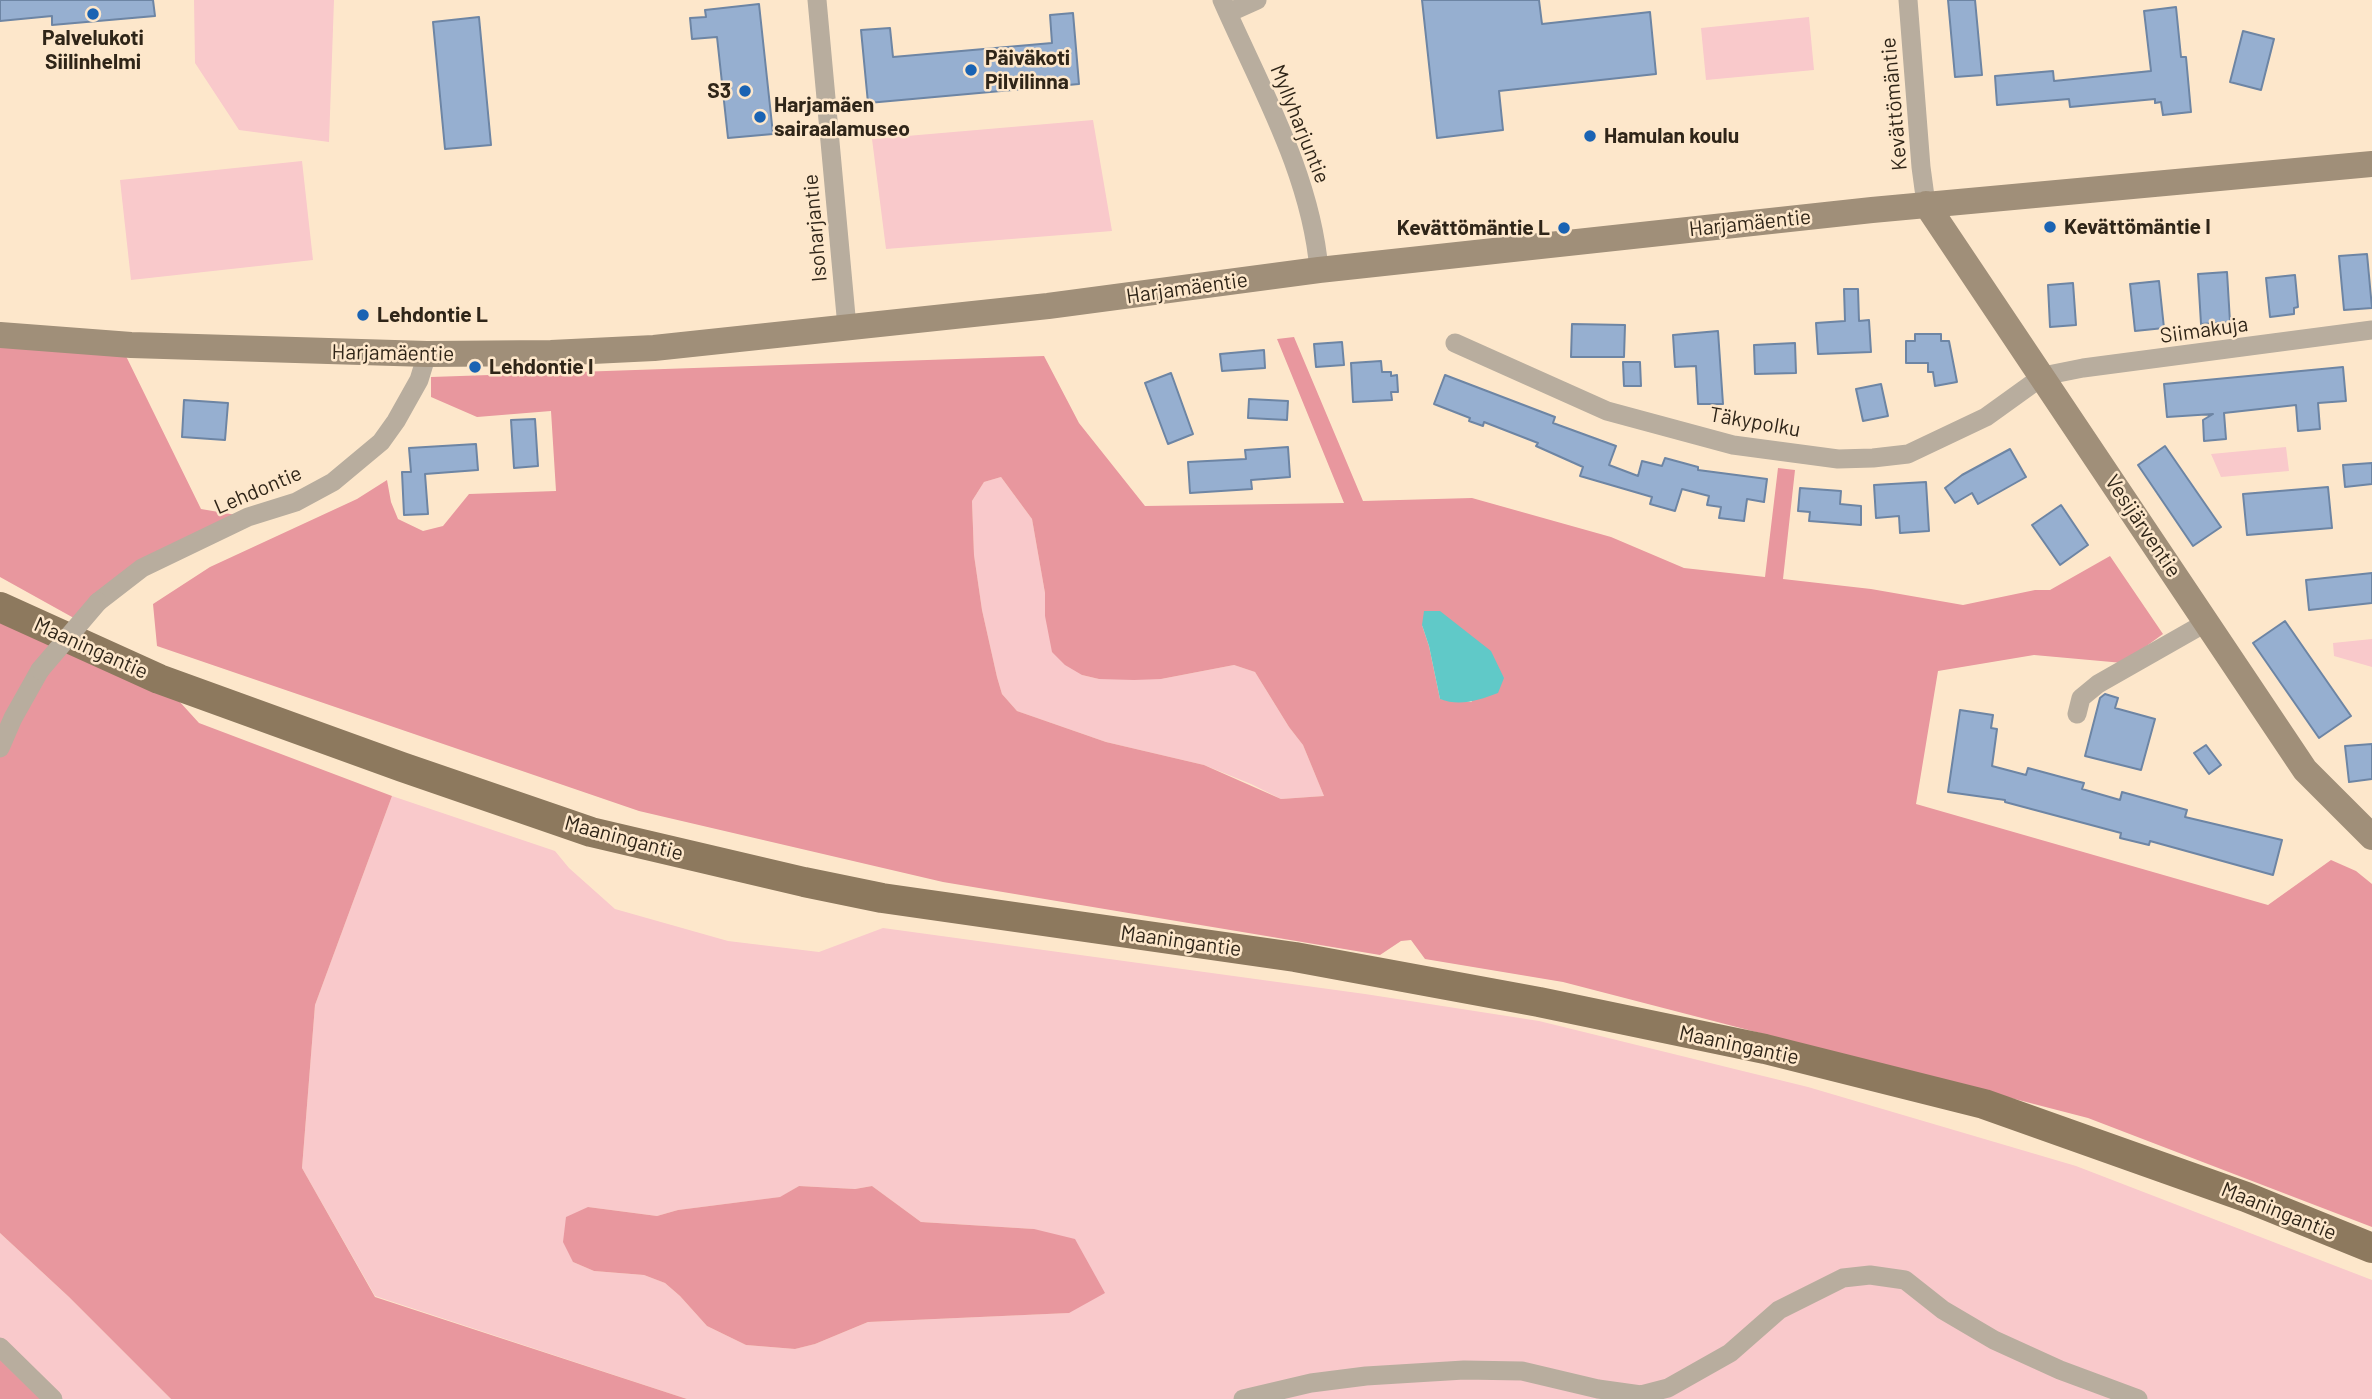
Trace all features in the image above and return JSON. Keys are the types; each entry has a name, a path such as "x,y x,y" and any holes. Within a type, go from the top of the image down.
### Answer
{"main road":[{"name":"Maaningantie","path":"0,607 159,679 590,832 882,898 1295,957 1539,1002 1765,1049 1984,1104 2246,1197 2372,1248"}],"street":[{"name":"Isoharjantie","path":"817,0 847,327"},
{"path":"1225,7 1257,0"},
{"name":"Kevättömäntie","path":"1908,0 1926,204"},
{"name":"Myllyharjuntie","path":"1225,7 1284,138 1316,237 1319,270"},
{"name":"Harjamäentie","path":"0,335 131,345 427,354 551,353 654,348 1062,305 1319,270 1926,204 2372,164"},
{"name":"Vesijärventie","path":"1926,204 2305,770 2372,837"},
{"name":"Siimakuja","path":"2043,376 2083,368 2372,330"},
{"name":"Täkypolku","path":"1454,343 1607,411 1733,445 1838,459 1908,454 1986,417 2043,376"},
{"name":"Lehdontie","path":"0,748 13,718 40,670 98,602 142,568 248,517 296,502 333,482 381,442 397,421 419,380 427,354"},
{"path":"2077,714 2081,698 2098,684 2207,622"},
{"path":"1243,1399 1311,1383 1366,1376 1464,1370 1522,1371 1598,1389 1641,1395 1668,1388 1730,1353 1779,1310 1843,1278 1870,1275 1905,1280 1943,1310 1994,1340 2060,1370 2138,1399"},
{"path":"0,1347 53,1399"}],"shaded area":[{"path":"194,0 334,0 329,142 239,130 195,63"},
{"path":"1809,17 1814,70 1706,80 1701,28"},
{"path":"1093,120 1112,231 886,249 872,139"},
{"path":"302,161 313,260 131,280 120,180"},
{"path":"1294,337 1363,501 1472,498 1611,537 1684,568 1765,577 1778,468 1795,470 1783,579 1871,589 1963,605 2035,590 2050,590 2110,556 2163,634 2123,663 2034,655 1938,671 1916,804 2268,905 2331,860 2356,871 2372,884 2372,1227 2088,1118 1563,982 1425,959 1411,940 1401,941 1380,955 943,882 639,811 157,646 153,604 210,567 357,499 387,480 391,502 398,519 423,531 443,526 469,494 556,491 551,411 477,417 431,397 431,377 1044,356 1079,423 1145,506 1344,503 1277,339","holes":["1001,477 1032,519 1052,652 1065,665 1082,675 1099,679 1161,679 1234,665 1255,672 1303,745 1324,796 1281,799 1204,765 1106,742 1017,711 1002,694 997,677 982,610 974,555 972,501 984,482","1422,625 1472,702 1440,699"]},
{"path":"0,347 124,352 201,509 248,517 142,568 81,622 0,577"},
{"path":"2286,447 2289,471 2221,477 2211,454"},
{"path":"1001,477 1032,519 1045,593 1045,616 1082,675 1099,679 1161,679 1234,665 1255,672 1303,745 1324,796 1281,799 1204,765 1106,742 1017,711 1002,694 997,677 982,610 974,555 972,501 984,482"},
{"path":"0,607 159,679 199,723 392,796 315,1005 302,1168 375,1297 687,1399 171,1399 69,1297 0,1233"},
{"path":"2372,639 2372,667 2334,656 2333,643"},
{"path":"392,796 555,851 569,868 615,909 728,941 819,952 883,928 1365,994 1539,1021 1808,1087 2076,1166 2372,1280 2372,1399 687,1399 375,1296 302,1168 315,1005","holes":["799,1186 855,1189 872,1186 921,1222 1034,1229 1068,1313 868,1322 815,1344 795,1349 746,1345 707,1326 665,1283 644,1275 594,1271 573,1262 588,1207 657,1216 678,1210 781,1197"]},
{"path":"799,1186 855,1189 872,1186 921,1222 1034,1229 1075,1239 1105,1293 1069,1313 868,1322 815,1344 795,1349 746,1345 707,1326 665,1283 644,1275 594,1271 573,1262 563,1242 566,1217 588,1207 657,1216 678,1210 780,1197"},
{"path":"0,1233 69,1297 171,1399 53,1399 0,1347"},
{"path":"0,1347 53,1399 0,1399"}],"water":[{"path":"1424,611 1440,611 1491,651 1504,678 1498,693 1462,702 1440,699 1422,625"}],"building":[{"name":"Palvelukoti Siilinhelmi","path":"0,0 153,0 155,16 52,25 52,16 0,21"},
{"path":"1422,0 1539,0 1542,24 1650,12 1656,74 1499,91 1503,130 1437,138"},
{"path":"1948,0 1975,0 1982,75 1955,77"},
{"name":"S3","path":"759,4 773,134 728,138 717,37 692,39 690,18 706,17 705,10"},
{"path":"2176,7 2181,57 2186,57 2191,112 2163,115 2161,102 2155,103 2155,99 2070,107 2069,99 1997,105 1995,76 2053,71 2054,81 2151,71 2144,11"},
{"name":"Päiväkoti Pilvilinna","path":"1073,13 1079,84 868,103 861,30 890,28 893,57 1052,43 1050,15"},
{"path":"479,17 491,145 445,149 433,22"},
{"path":"2243,31 2274,39 2261,90 2230,82"},
{"path":"2367,254 2372,308 2344,310 2339,256"},
{"path":"2227,272 2230,322 2201,324 2198,274"},
{"path":"2295,275 2298,307 2294,308 2294,314 2270,317 2266,278"},
{"path":"2159,281 2164,328 2135,331 2130,284"},
{"path":"2073,283 2076,325 2050,327 2048,285"},
{"path":"1844,289 1858,289 1859,321 1869,320 1871,352 1818,354 1816,323 1845,321"},
{"path":"1572,324 1625,325 1624,357 1571,357"},
{"path":"1718,331 1723,404 1698,404 1696,366 1675,367 1673,335"},
{"path":"1915,334 1941,334 1941,341 1949,341 1957,382 1935,386 1933,372 1928,372 1928,363 1906,363 1906,341 1915,341"},
{"path":"1342,342 1344,365 1316,367 1314,344"},
{"path":"1795,343 1796,373 1755,374 1754,345"},
{"path":"1264,350 1265,368 1222,371 1220,354"},
{"path":"1381,361 1382,372 1391,372 1391,376 1397,375 1398,392 1391,392 1392,400 1353,402 1351,363"},
{"path":"1623,362 1640,362 1641,386 1624,386"},
{"path":"2343,367 2346,401 2318,403 2320,429 2298,431 2296,405 2224,413 2226,439 2204,441 2203,420 2213,414 2167,417 2164,384"},
{"path":"1171,373 1193,434 1168,444 1145,383"},
{"path":"1445,375 1555,417 1553,423 1616,446 1609,465 1638,476 1642,461 1662,466 1665,458 1698,467 1698,470 1767,479 1764,502 1747,499 1744,521 1719,518 1721,507 1707,505 1709,496 1682,489 1675,511 1650,504 1652,497 1580,476 1583,467 1536,446 1538,443 1484,422 1483,426 1469,421 1470,418 1434,404"},
{"path":"1881,384 1888,416 1863,421 1856,389"},
{"path":"1249,399 1288,401 1287,420 1248,418"},
{"path":"184,400 228,403 225,440 182,437"},
{"path":"535,419 538,466 514,468 511,420"},
{"path":"476,444 478,470 425,474 428,514 404,515 402,472 411,472 409,448"},
{"path":"2165,446 2221,527 2193,546 2138,465"},
{"path":"1288,447 1290,477 1251,480 1252,489 1190,493 1188,462 1246,459 1245,450"},
{"path":"2010,449 2026,477 1978,504 1972,493 1955,503 1945,488 1962,475"},
{"path":"2372,463 2372,484 2345,487 2343,465"},
{"path":"1926,482 1929,531 1900,533 1899,516 1876,518 1874,485"},
{"path":"2328,487 2332,528 2247,535 2243,494"},
{"path":"1800,488 1841,491 1840,504 1861,506 1861,525 1809,521 1810,512 1798,511"},
{"path":"2061,505 2088,545 2060,565 2032,525"},
{"path":"2372,573 2372,603 2309,610 2306,580"},
{"path":"2285,621 2351,716 2319,738 2253,643"},
{"path":"2105,694 2118,698 2115,708 2155,719 2141,770 2085,756 2100,698"},
{"path":"1960,710 1993,715 1991,728 1997,729 1992,766 2026,775 2028,768 2084,783 2082,789 2120,800 2122,792 2187,810 2185,817 2282,840 2273,875 2150,841 2149,845 2120,838 2121,833 2005,800 1948,792"},
{"path":"2372,744 2372,779 2349,782 2345,746"},
{"path":"2206,745 2221,765 2209,774 2194,753"}],"place":[{"name":"Palvelukoti Siilinhelmi","path":"93,14"},
{"name":"Päiväkoti Pilvilinna","path":"971,70"},
{"name":"S3","path":"745,91"},
{"name":"Harjamäen sairaalamuseo","path":"760,117"},
{"name":"Hamulan koulu","path":"1590,136"},
{"name":"Kevättömäntie I","path":"2050,227"},
{"name":"Kevättömäntie L","path":"1564,228"},
{"name":"Lehdontie L","path":"363,315"},
{"name":"Lehdontie I","path":"475,367"}]}
